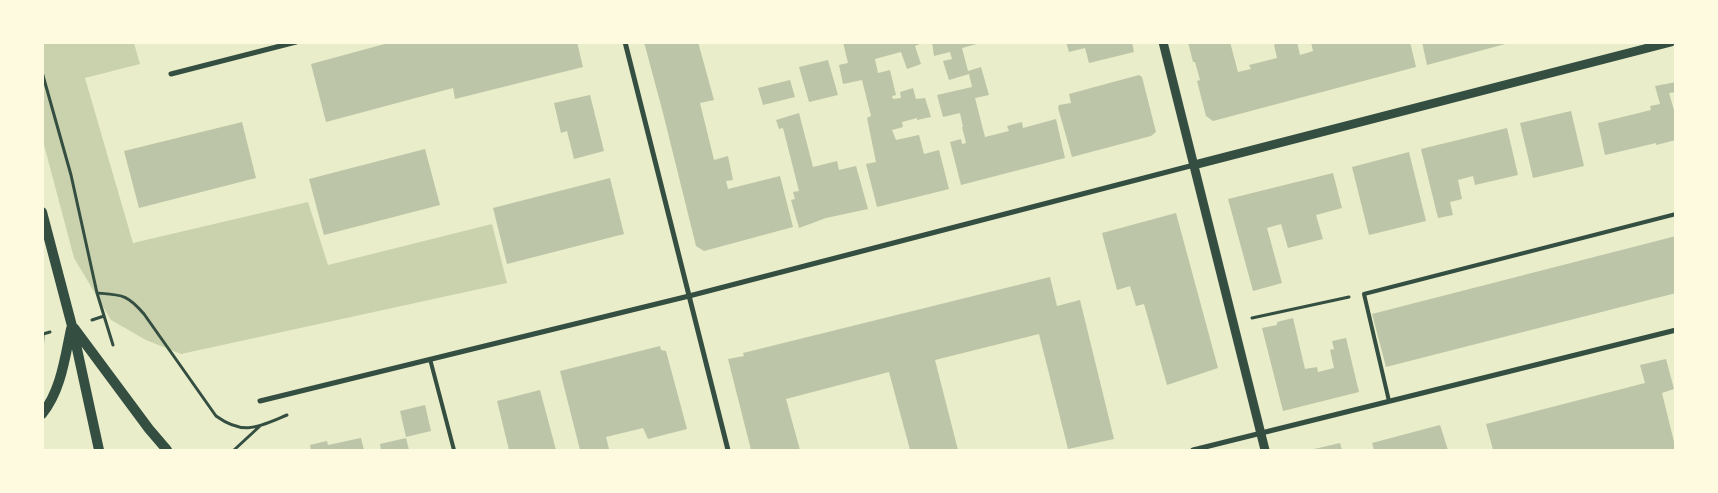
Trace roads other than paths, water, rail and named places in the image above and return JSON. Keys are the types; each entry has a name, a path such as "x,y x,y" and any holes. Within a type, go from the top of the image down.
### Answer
{"main road":[{"path":"42,212 72,326 99,450"},
{"path":"42,414 54,394 72,326"},
{"path":"72,326 148,429 167,450"}],"street":[{"path":"171,74 296,42"},
{"path":"625,42 728,450"},
{"path":"1163,42 1265,450"},
{"path":"260,401 689,296 1671,42"},
{"path":"1192,450 1676,330"}],"lane":[{"path":"1389,401 1364,294 1676,214"},
{"path":"430,359 454,450"}]}
